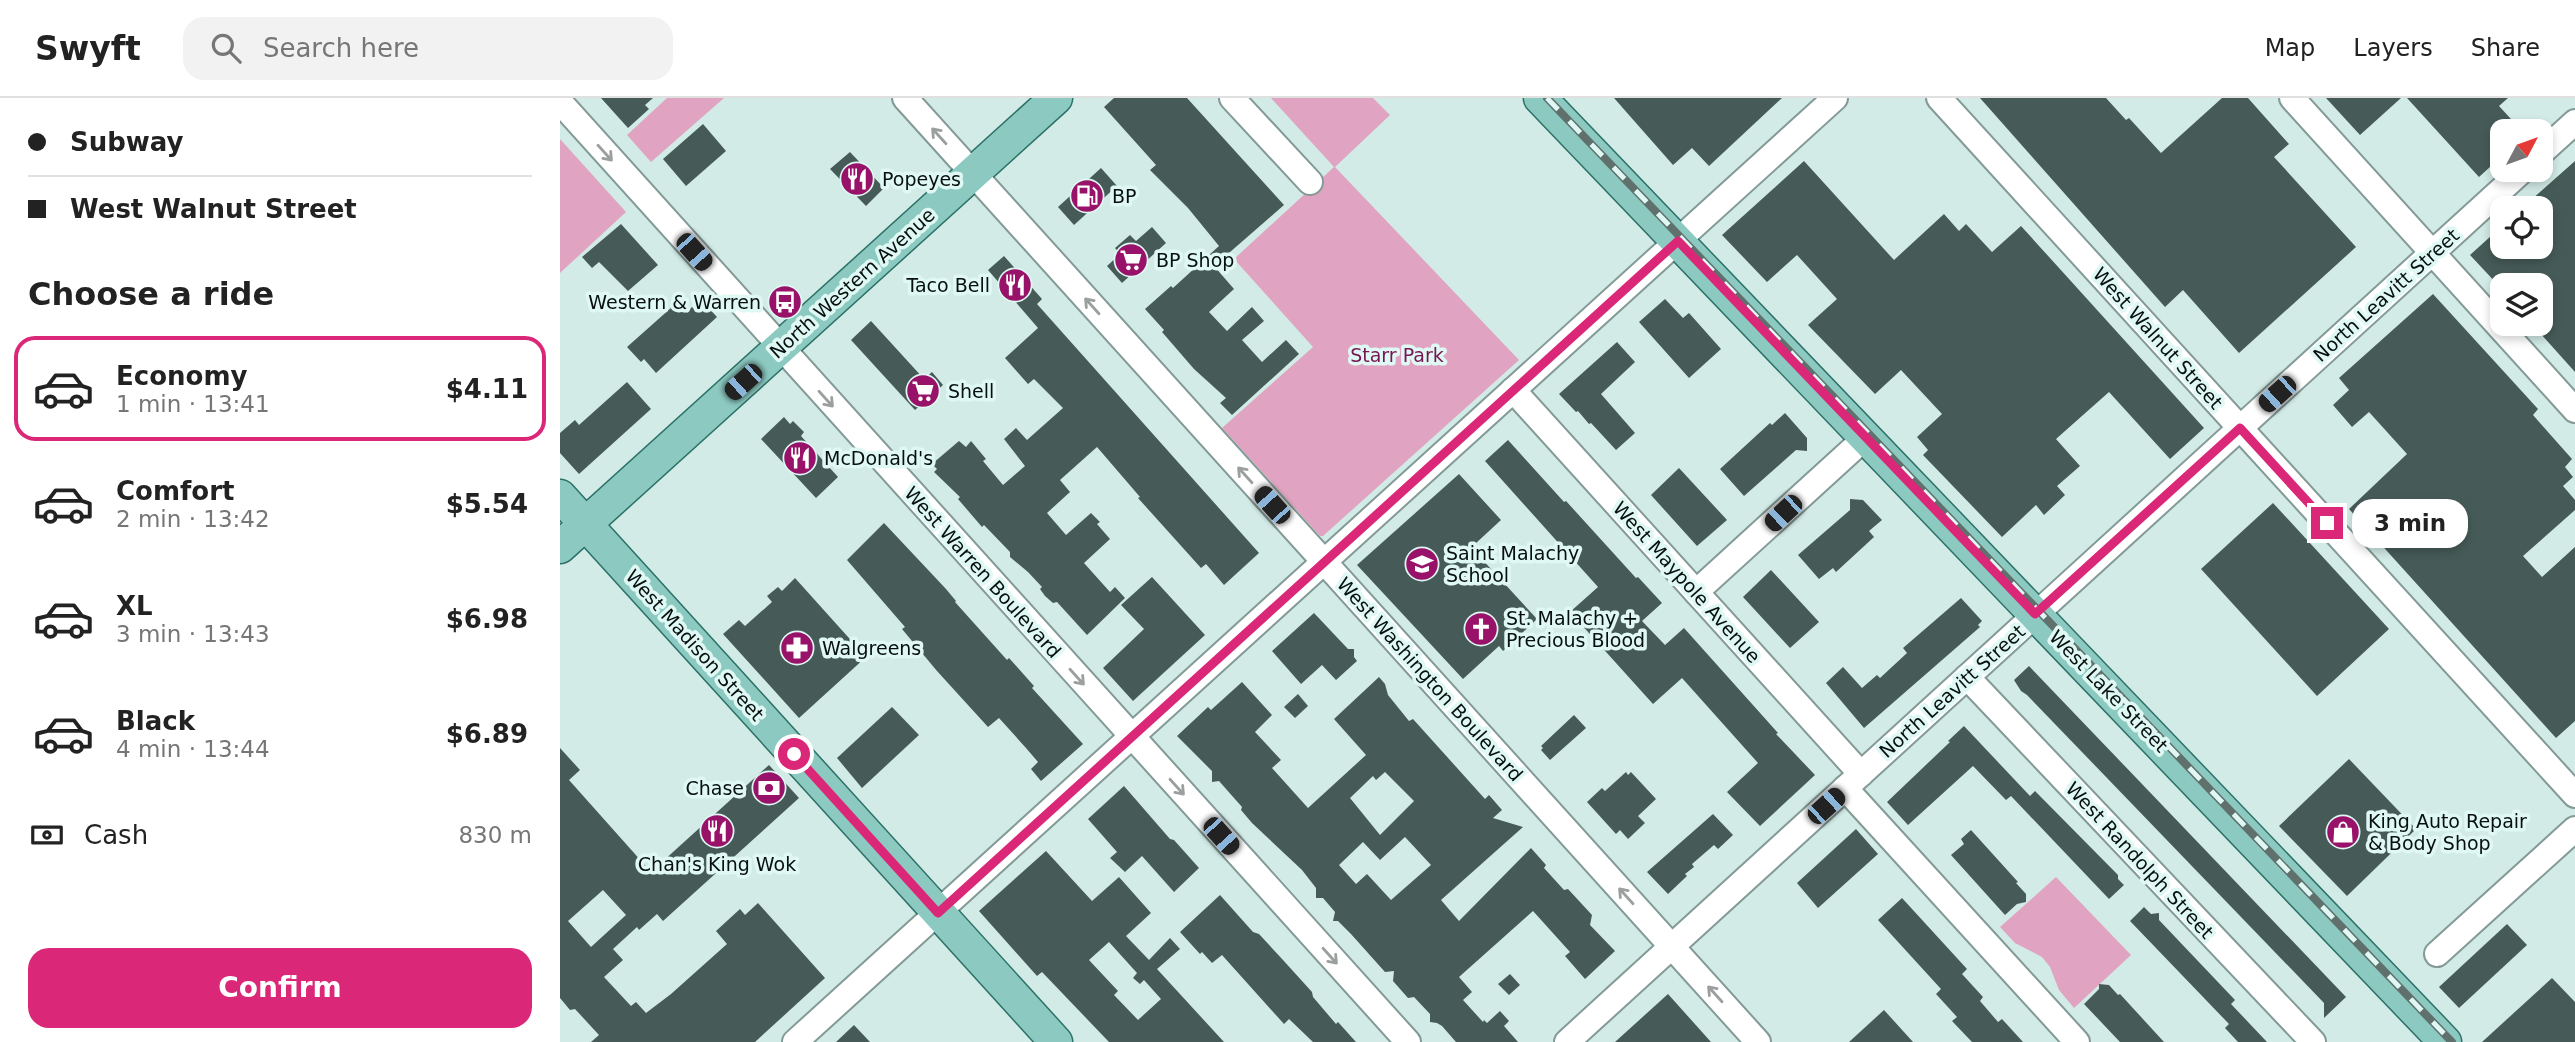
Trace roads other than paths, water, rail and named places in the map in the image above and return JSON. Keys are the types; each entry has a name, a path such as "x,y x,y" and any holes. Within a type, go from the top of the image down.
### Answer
{"main road":[{"name":"North Western Avenue","path":"560,547 1056,98"},
{"name":"West Lake Street","path":"1540,98 2445,1042"},
{"name":"West Madison Street","path":"560,496 1056,1042"}],"street":[{"name":"West Washington Boulevard","path":"905,98 1758,1042"},
{"path":"1232,98 1310,182"},
{"path":"795,1042 1835,98"},
{"name":"West Walnut Street","path":"1939,98 2575,795"},
{"path":"2292,98 2575,410"},
{"name":"West Warren Boulevard","path":"560,102 1408,1042"},
{"path":"2553,142 2575,122"},
{"name":"North Leavitt Street","path":"1567,1042 2510,182"},
{"name":"West Maypole Avenue","path":"1513,390 1696,592 1853,781 2077,1042"},
{"path":"1696,592 1866,437"},
{"name":"West Randolph Street","path":"1967,677 2313,1042"},
{"path":"2437,954 2575,829"}],"railway":[{"path":"1547,98 2452,1042"}],"place":[{"name":"Popeyes","path":"857,179"},
{"name":"BP","path":"1087,196"},
{"name":"BP Shop","path":"1131,260"},
{"name":"Taco Bell","path":"1015,285"},
{"name":"Western & Warren","path":"785,302"},
{"name":"Shell","path":"923,391"},
{"name":"McDonald's","path":"800,458"},
{"name":"Saint Malachy School","path":"1422,564"},
{"name":"St. Malachy + Precious Blood","path":"1481,629"},
{"name":"Walgreens","path":"797,648"},
{"name":"Chase","path":"769,788"},
{"name":"Chan's King Wok","path":"717,831"},
{"name":"King Auto Repair & Body Shop","path":"2343,832"}],"park label":[{"name":"Starr Park","path":"1397,355"}]}
